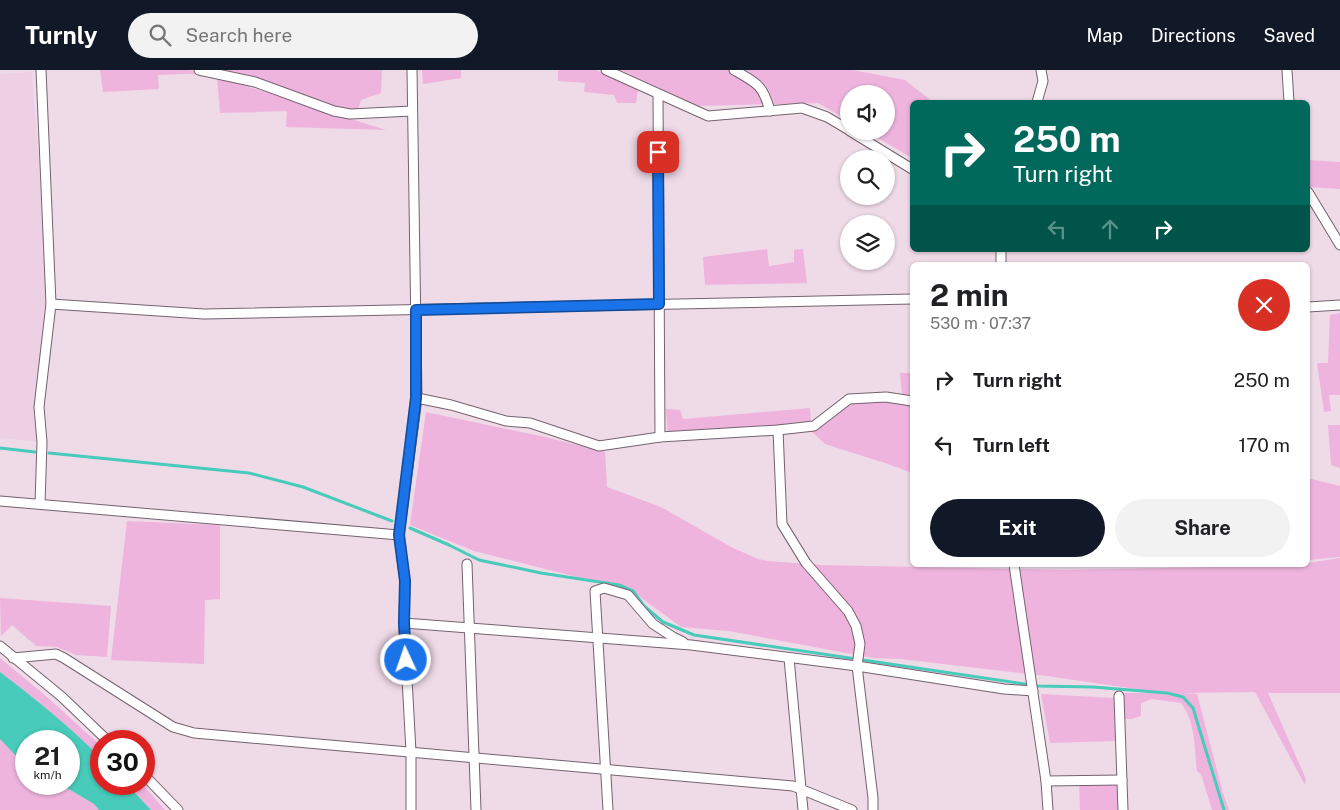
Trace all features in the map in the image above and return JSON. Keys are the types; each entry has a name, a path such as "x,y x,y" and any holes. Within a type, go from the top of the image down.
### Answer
{"street":[{"path":"40,504 42,442 39,407 51,304 41,70"},
{"path":"199,70 255,82 334,111 350,114 412,111"},
{"path":"411,810 411,752 404,623 405,581 399,535 416,398 412,70"},
{"path":"606,70 708,116 802,108 827,117 840,125"},
{"path":"734,70 755,82 761,88 766,95 770,110"},
{"path":"1038,100 1043,81 1041,70"},
{"path":"1287,70 1289,100"},
{"path":"658,95 660,437"},
{"path":"864,140 910,169"},
{"path":"1310,195 1340,246"},
{"path":"51,304 204,314 910,299"},
{"path":"1310,307 1340,305"},
{"path":"416,398 452,405 506,421 530,423 599,446 660,437 814,426 849,399 886,397 910,401"},
{"path":"778,430 782,524 806,563 848,612 856,626 860,644 856,666 873,810"},
{"path":"0,501 399,535"},
{"path":"467,564 476,810"},
{"path":"1014,567 1046,782 1048,810"},
{"path":"608,810 595,591 604,588 628,595 652,624 691,645"},
{"path":"404,623 691,645 856,666 1004,689 1033,691"},
{"path":"0,646 62,697 96,730"},
{"path":"13,658 56,654 167,724 194,734 793,786 852,810"},
{"path":"789,658 803,810"},
{"path":"1119,696 1123,810"},
{"path":"1046,782 1122,780"},
{"path":"155,786 178,810"}],"shaded area":[{"path":"100,70 186,70 211,73 158,75 159,89 103,92"},
{"path":"221,70 382,70 381,93 361,100 358,110 336,110"},
{"path":"422,70 461,70 461,78 423,84"},
{"path":"558,70 596,70 638,90 636,103 617,103 614,95 584,92 585,83 558,81"},
{"path":"621,70 853,70 905,80 930,100 910,100 910,157 881,140 895,140 895,85 840,85 840,116 818,103 696,106"},
{"path":"32,72 50,319 41,397 42,442 0,438 0,74"},
{"path":"217,77 386,130 286,127 287,111 220,113"},
{"path":"1310,160 1340,162 1340,189 1310,187"},
{"path":"767,249 769,266 794,262 794,250 803,249 807,283 705,285 703,257"},
{"path":"1340,313 1340,395 1329,395 1331,411 1324,412 1317,363 1328,363 1330,315"},
{"path":"900,373 910,373 910,396 902,395"},
{"path":"858,398 910,404 910,472 825,444 809,429"},
{"path":"810,408 811,424 668,435 666,409 680,410 683,419"},
{"path":"426,412 545,437 605,452 607,487 661,507 731,547 758,559 768,561 821,565 1066,570 1310,567 1310,563 1340,558 1340,693 1268,693 1306,779 1305,785 1255,692 1182,693 1197,694 1229,810 1212,810 1201,774 1197,771 1192,727 1181,703 1152,699 1141,703 1141,716 1123,719 1122,693 1163,693 1047,676 900,659 873,658 729,631 681,627 632,591 474,551 410,525"},
{"path":"1328,425 1340,425 1340,468 1331,465"},
{"path":"1310,478 1340,486 1340,557 1310,560"},
{"path":"127,521 220,525 220,599 205,600 204,664 111,660"},
{"path":"0,598 111,606 107,657 76,655 57,647 36,646 12,625 1,636"},
{"path":"0,658 90,736 90,747 80,738 80,730 71,730 27,692 0,672"},
{"path":"0,672 27,692 71,730 15,730 15,755 0,739"},
{"path":"1041,694 1114,698 1116,741 1050,743"},
{"path":"80,738 90,747 90,795 137,795 151,810 99,810 94,804 79,795"},
{"path":"0,739 15,755 15,795 79,795 94,804 99,810 0,810"},
{"path":"1079,781 1122,783 1123,810 1080,810"},
{"path":"137,795 152,795 165,810 151,810"}],"waterway":[{"path":"0,448 35,452"},
{"path":"49,453 249,473 303,487 392,521"},
{"path":"410,528 479,560 541,573 619,585 633,591 644,606 663,622 694,635 1038,686 1093,687 1167,693 1183,697 1193,708 1224,810"}],"route":[{"path":"406,660 404,623 405,581 399,535 416,398 416,310 659,304 658,152"}]}
